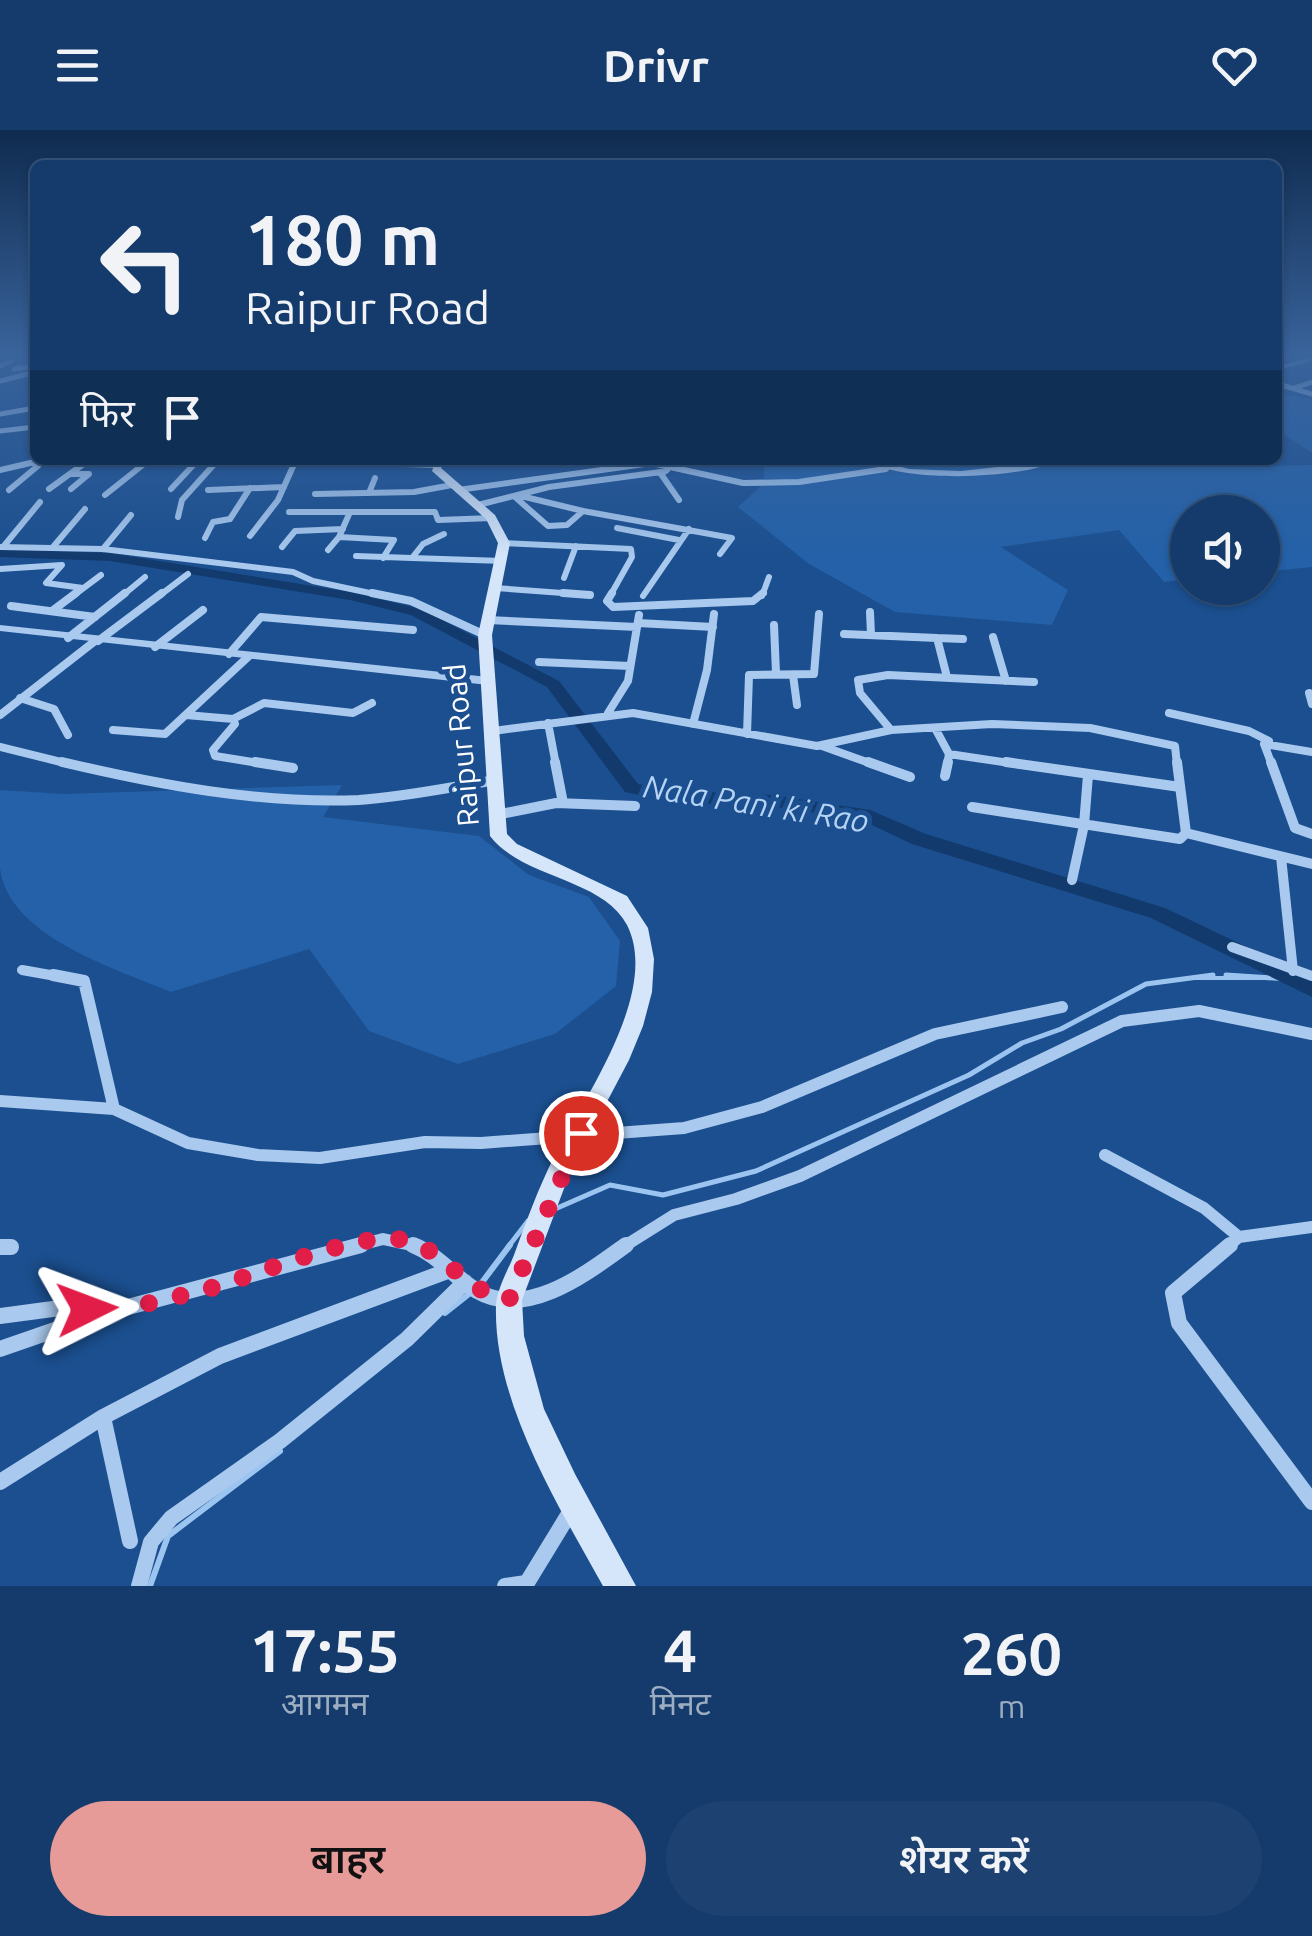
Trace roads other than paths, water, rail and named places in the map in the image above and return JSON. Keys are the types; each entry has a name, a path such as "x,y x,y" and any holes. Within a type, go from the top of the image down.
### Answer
{"main road":[{"name":"Raipur Road","path":"440,465 455,487 492,518 504,543 485,637 499,836 510,848 621,901 632,913 642,936 644,974 620,1059 575,1142 509,1300 516,1364 576,1504 620,1586"}],"street":[{"path":"0,432 30,428"},
{"path":"1,469 30,463"},
{"path":"9,490 38,465"},
{"path":"49,489 81,465"},
{"path":"105,495 143,465"},
{"path":"171,489 193,465"},
{"path":"178,517 182,500 214,465"},
{"path":"250,536 284,487 294,465"},
{"path":"315,494 426,491 633,465 672,468 744,483 799,482 886,469 980,471 1022,465"},
{"path":"878,465 886,469"},
{"path":"478,505 549,487 672,468"},
{"path":"661,472 679,500"},
{"path":"69,474 88,474 71,488"},
{"path":"369,493 375,478"},
{"path":"208,490 284,487"},
{"path":"205,538 213,522 230,518 250,488"},
{"path":"517,497 548,526 567,525 583,511"},
{"path":"517,497 732,538 720,554"},
{"path":"2,547 40,502"},
{"path":"53,547 84,509"},
{"path":"289,512 435,512 438,520 492,518"},
{"path":"328,550 350,512"},
{"path":"103,549 131,515"},
{"path":"608,535 626,518"},
{"path":"617,528 679,540"},
{"path":"642,596 689,529"},
{"path":"282,548 295,532 394,540 382,558"},
{"path":"412,558 423,544 444,534"},
{"path":"504,543 633,551 609,597 607,604 613,607 753,602 761,597 769,577"},
{"path":"564,578 576,546"},
{"path":"2,547 103,549 293,572 313,580 411,600 485,637"},
{"path":"356,556 503,561"},
{"path":"0,569 62,565 46,582 83,588"},
{"path":"0,715 188,574"},
{"path":"51,611 102,575"},
{"path":"68,638 145,577"},
{"path":"495,588 590,595"},
{"path":"11,606 96,618"},
{"path":"155,646 203,610"},
{"path":"870,612 871,635"},
{"path":"694,724 714,614"},
{"path":"747,734 748,676 815,671 820,614"},
{"path":"230,654 261,617 414,630"},
{"path":"487,620 713,627"},
{"path":"608,713 626,688 638,622"},
{"path":"774,625 776,673"},
{"path":"0,628 249,656 487,672"},
{"path":"844,634 963,640"},
{"path":"993,637 1006,681"},
{"path":"938,638 947,677"},
{"path":"112,730 160,736 249,656"},
{"path":"540,662 630,666"},
{"path":"794,675 797,705"},
{"path":"891,730 860,693 858,680 875,675 1034,682"},
{"path":"20,698 54,709 68,735"},
{"path":"186,715 233,720 262,703 355,713 372,702"},
{"path":"1170,713 1312,752"},
{"path":"492,732 591,715 639,714 822,746 910,778"},
{"path":"233,720 235,724 213,754 293,768"},
{"path":"548,723 563,803"},
{"path":"822,746 891,730 935,728 1062,726 1162,740 1176,748 1186,833"},
{"path":"935,728 949,754 945,776"},
{"path":"1269,742 1265,750 1295,828 1312,834"},
{"path":"0,748 178,788 267,799 360,800 496,780"},
{"path":"949,754 1180,787"},
{"path":"1072,880 1084,824 1088,774"},
{"path":"496,815 563,803 635,806"},
{"path":"972,808 1180,839 1186,833"},
{"path":"1186,833 1312,864"},
{"path":"1281,857 1293,971"},
{"path":"1232,947 1312,976"},
{"path":"22,970 84,981 114,1108"},
{"path":"0,1101 114,1108 188,1143 289,1157 320,1158 425,1142 575,1142 724,1120 934,1034 1062,1006"},
{"path":"0,1350 98,1315 383,1238 426,1247 472,1287 509,1300 541,1292 606,1262 673,1214 747,1196 800,1176 1122,1021 1199,1011 1312,1034"},
{"path":"1105,1155 1188,1198 1239,1238"},
{"path":"1312,1227 1239,1238 1173,1293 1174,1315 1312,1502"},
{"path":"0,1482 104,1417 220,1356 450,1270"},
{"path":"139,1586 151,1542 171,1518 280,1441 472,1287"},
{"path":"0,1316 75,1306 98,1315"},
{"path":"104,1417 130,1541"},
{"path":"504,1586 525,1585 576,1504"}],"waterway":[{"name":"Nala Pani ki Rao","path":"0,553 110,557 350,596 416,612 553,684 632,788 672,796 772,801 863,814 919,839 1158,913 1312,988"},
{"path":"555,1209 610,1185 663,1195 756,1171 969,1075 1022,1043 1061,1029 1146,984 1213,975"},
{"path":"1226,975 1289,979"},
{"path":"1193,978 1271,978"},
{"path":"508,1247 528,1221"},
{"path":"480,1285 510,1245"},
{"path":"445,1313 469,1294"},
{"path":"150,1586 168,1536 280,1451"}]}
